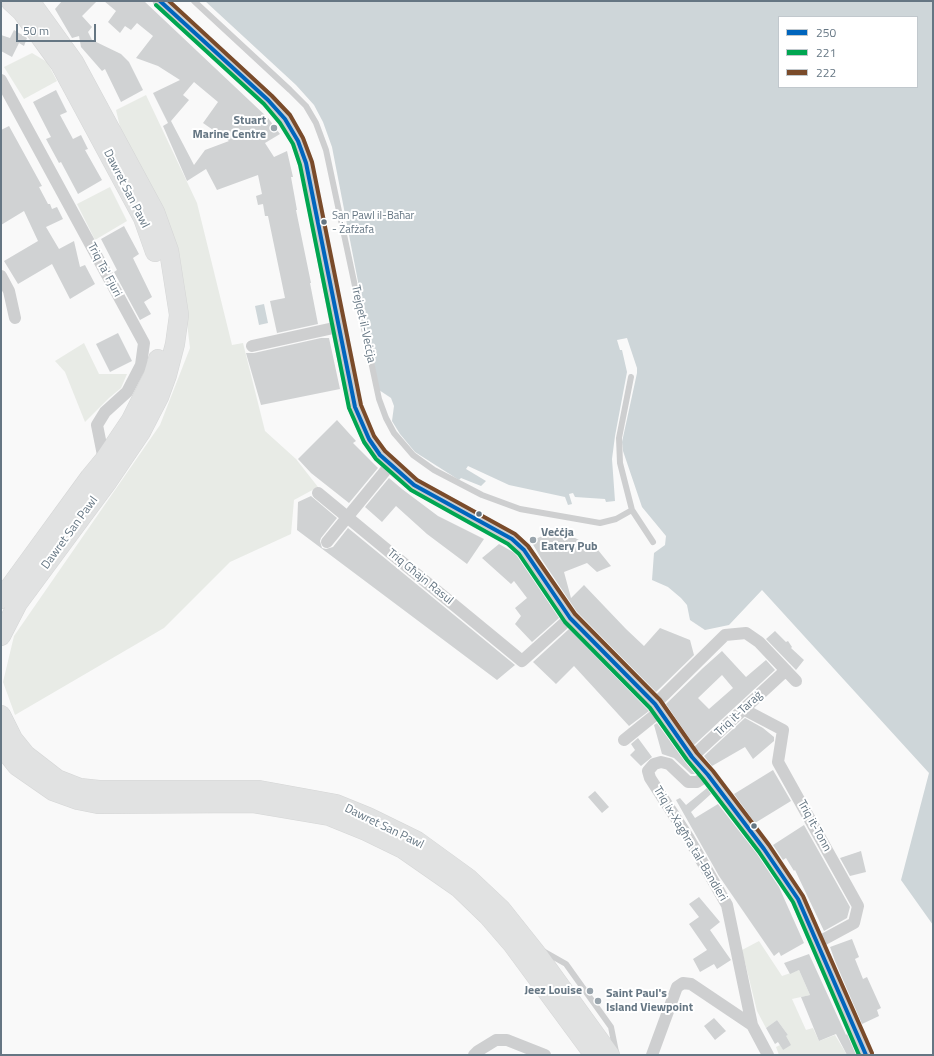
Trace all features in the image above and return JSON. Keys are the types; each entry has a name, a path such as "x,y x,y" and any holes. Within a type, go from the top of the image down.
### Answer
{"highway":[{"name":"Dawret San Pawl","path":"1,599 104,460 131,420 153,376 163,343 166,317 158,258 143,218 60,64 22,12 10,1"},
{"name":"Dawret San Pawl","path":"1,636 18,603 108,481 141,432 159,398 167,376 175,344 179,315 169,251 155,212 117,139 74,62 30,1"},
{"name":"Dawret San Pawl","path":"1,715 13,739 26,755 57,779 80,788 99,790 259,790 336,804 417,840 468,878 501,909 529,944 610,1055"},
{"name":"Dawret San Pawl","path":"1,746 17,766 53,791 78,800 98,804 252,803 329,816 366,831 403,849 459,888 488,916 513,945 594,1055"}],"street":[{"path":"160,1 268,100 285,119 298,141 306,163 355,407 369,439 390,465 414,485 512,539 524,550 570,618 657,708 692,757 708,775 764,849 798,900 866,1055"},
{"name":"Triq Ta' Fjuri","path":"1,80 144,343 141,365 127,392 105,412 97,425 104,460"},
{"path":"1,276 10,291 15,318"},
{"path":"252,346 338,327"},
{"path":"105,412 105,433 112,439 120,436"},
{"name":"Dawret San Pawl","path":"104,460 118,454 141,432"},
{"path":"326,542 390,465"},
{"name":"Triq Għajn Rasul","path":"318,493 522,661 570,618"},
{"path":"624,740 657,708 725,635 746,632 759,642 796,681"},
{"name":"Triq it-Taraġ","path":"692,757 786,670"},
{"name":"Triq it-Tonn","path":"743,709 783,730 778,762 858,906 854,923 817,943"},
{"name":"Triq ix-Xagħra tal-Bandieri","path":"708,775 697,782 688,782 669,764 661,762 654,764 648,771 650,778 688,837 727,905 752,1025 768,1055"},
{"path":"652,1055 677,987 683,983 691,984 752,1025"},
{"path":"474,1055 496,1040 507,1040 545,1055"}],"lane":[{"name":"Trejqet il-Veċċja","path":"194,1 306,106 316,124 326,150 379,400 394,433 413,455 434,470 482,495 520,509 600,523 616,519 632,510"},
{"path":"631,377 619,438 620,463 632,510 653,542"},
{"path":"529,944 566,964 611,1027 616,1055"}],"shaded area":[{"path":"205,1 933,1 933,925 901,880 929,773 762,590 729,625 705,630 690,620 687,605 681,598 668,587 652,580 654,553 665,545 666,536 642,507 623,451 622,442 637,373 637,368 627,338 617,340 620,350 622,350 627,372 612,459 615,501 606,502 605,499 575,497 573,493 569,494 572,504 568,505 565,497 509,485 468,466 466,469 486,481 481,486 461,478 459,480 415,452 400,434 392,421 394,406 391,398 379,390 332,147 323,122 314,105 296,85"},
{"path":"32,53 47,62 57,81 24,99 4,67"},
{"path":"146,95 197,203 232,345 243,343 265,431 296,459 318,487 294,500 291,534 230,562 164,628 15,715 3,682 14,636 160,425 190,348 178,248 154,191 121,131 116,110"},
{"path":"110,187 127,221 95,240 77,204"},
{"path":"264,304 268,323 259,325 255,306"},
{"path":"84,343 99,374 127,374 121,388 85,422 65,372 55,361"},
{"path":"759,941 782,976 799,970 810,995 792,999 806,1030 813,1028 819,1041 835,1035 847,1055 779,1055 776,1047 780,1045 783,1050 786,1036 788,1035 777,1020 766,1028 757,1011 742,950"}],"building":[{"path":"62,1 97,1 82,16 92,27 88,32 92,40 121,54 129,62 143,90 121,102 105,69 102,71 81,47 79,36 72,38 55,9"},
{"path":"104,1 144,1 268,118 280,134 265,143 274,157 287,151 293,177 291,177 296,210 318,324 277,333 270,301 285,298 268,216 265,216 263,204 258,205 256,196 262,194 258,175 217,190 206,169 187,181 163,126 168,123 153,93 180,80 158,66 136,58 153,36 137,23 131,30 125,26 120,33 108,22 116,11","holes":["194,82 218,102 203,123 229,141 205,150 194,165 171,121 189,100 183,95"]},
{"path":"14,30 27,38 24,46 19,43 12,57 1,51 1,35 10,38"},
{"path":"56,90 67,112 60,115 73,139 81,135 88,149 85,150 102,180 78,194 61,162 59,163 46,139 51,137 33,102"},
{"path":"9,126 42,186 39,187 48,204 50,204 52,209 57,207 63,219 46,227 59,249 74,241 80,267 85,265 95,284 70,299 52,264 18,284 4,261 38,241 24,211 1,225 1,130"},
{"path":"124,226 139,254 133,258 152,297 144,302 151,314 140,320 114,272 117,270 101,239"},
{"path":"118,333 132,361 110,372 96,344"},
{"path":"321,338 329,338 340,389 261,405 246,353 254,353"},
{"path":"337,420 356,441 353,443 378,468 349,503 311,473 298,459"},
{"path":"389,478 438,516 484,539 467,564 427,534 396,506 382,522 365,507"},
{"path":"311,496 337,518 321,538 320,541 322,548 326,549 333,547 348,528 515,665 497,680 297,530 298,502"},
{"path":"558,529 598,550 611,566 597,572 587,563 564,572 571,598 584,585 644,646 660,628 690,640 694,655 656,692 577,612 542,560 531,541"},
{"path":"499,544 517,556 559,618 532,642 515,624 521,616 515,608 527,598 514,581 511,584 482,558"},
{"path":"569,629 649,711 629,726 574,666 556,684 533,662"},
{"path":"775,631 786,642 788,641 792,647 791,648 804,660 796,670 766,639"},
{"path":"722,651 746,677 766,660 775,670 694,745 666,704","holes":["722,675 733,688 709,709 698,698"]},
{"path":"745,718 763,728 774,737 774,741 753,759 745,747 712,766 704,756"},
{"path":"657,723 695,774 691,774 674,758 662,754 654,725"},
{"path":"638,738 652,757 641,766 630,755 635,750 631,744"},
{"path":"773,770 791,801 755,823 734,794"},
{"path":"707,788 711,794 691,812 695,818 718,804 757,854 779,887 804,943 781,956 779,952 774,956 719,876 676,800 680,798 686,805"},
{"path":"595,791 609,807 602,813 588,797"},
{"path":"804,825 850,907 847,918 824,931 795,870 794,871 786,858 783,860 773,845"},
{"path":"861,851 866,872 850,876 840,858"},
{"path":"699,897 720,922 710,930 731,960 717,969 714,964 700,972 693,959 707,950 689,924 699,917 689,904"},
{"path":"852,939 859,957 855,959 863,979 867,977 881,1008 877,1010 879,1016 862,1024 830,947"},
{"path":"809,954 856,1055 847,1055 836,1034 819,1041 801,997 810,995 799,970 790,974 784,963"},
{"path":"714,1018 726,1031 715,1040 704,1026"},
{"path":"777,1020 788,1035 786,1036 791,1045 783,1050 778,1042 775,1044 766,1028"}],"transit line":[{"name":"250","path":"160,1 268,100 285,119 298,141 306,163 355,407 369,439 380,455 414,485 512,539 524,550 570,618 655,704 692,757 708,775 764,849 798,899 866,1055"},
{"name":"222","path":"169,1 272,96 290,115 303,138 312,162 361,405 374,436 385,451 417,480 515,534 528,546 575,614 660,700 697,753 713,771 769,845 803,896 872,1053"},
{"name":"221","path":"156,5 264,104 280,123 293,144 300,165 349,408 364,442 376,459 411,490 508,544 519,554 565,622 650,708 687,760 759,852 793,902 859,1055"}],"place":[{"name":"Stuart Marine Centre","path":"274,128"},
{"name":"San Pawl il-Baħar - Żafżafa","path":"324,222"},
{"name":"Veċċja Eatery Pub","path":"533,540"},
{"name":"Jeez Louise","path":"590,991"},
{"name":"Saint Paul's Island Viewpoint","path":"598,1001"}]}
